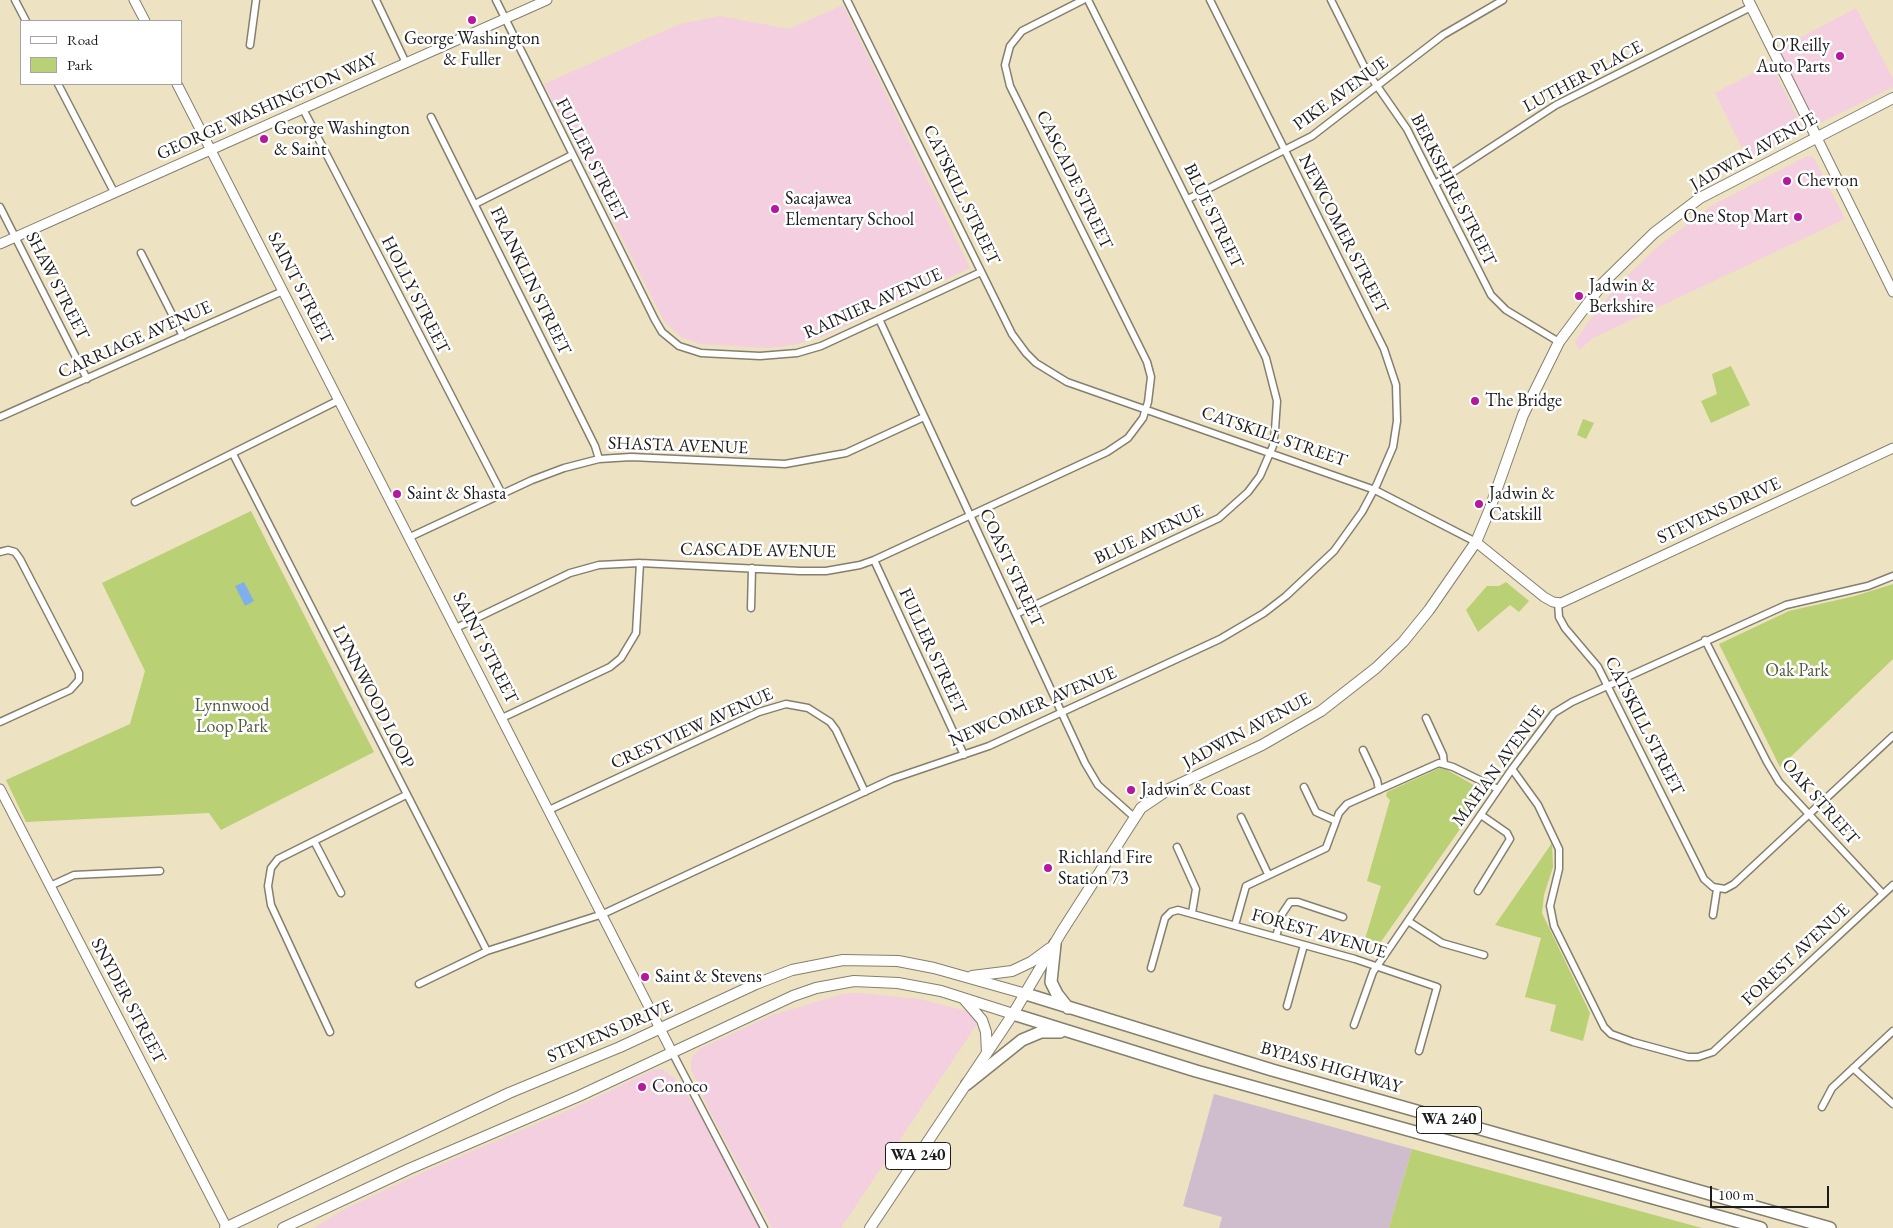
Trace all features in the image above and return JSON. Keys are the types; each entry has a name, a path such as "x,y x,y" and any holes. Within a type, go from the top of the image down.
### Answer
{"highway":[{"path":"1055,944 1052,982 1057,994 1068,1008"},
{"name":"BYPASS HIGHWAY","path":"1026,994 1272,1070 1830,1228"},
{"path":"1013,1014 1073,1032"},
{"name":"WA 240","path":"967,1084 1022,1040 1041,1032 1073,1032 1196,1071 1761,1228"}],"main road":[{"path":"1750,4 1816,136"},
{"name":"JADWIN AVENUE","path":"1013,1014 1141,808 1169,789 1291,730 1348,692 1403,642 1429,610 1476,542 1523,415 1559,342 1603,283 1635,250 1674,216 1700,198 1816,136 1893,98"},
{"path":"966,977 1012,970 1031,962 1055,944"},
{"name":"STEVENS DRIVE","path":"226,1228 509,1093 778,975 825,962 861,959 898,961 1026,994"},
{"path":"283,1228 409,1168 579,1096 793,996 828,985 854,981 918,986 1013,1014"},
{"path":"963,999 982,1020 986,1032 987,1053"},
{"name":"WA 240","path":"870,1228 1013,1014"}],"street":[{"path":"15,0 25,20"},
{"path":"134,0 144,20"},
{"path":"250,45 256,0"},
{"path":"376,0 406,63"},
{"name":"FULLER STREET","path":"496,0 662,332"},
{"name":"GEORGE WASHINGTON WAY","path":"0,244 547,0"},
{"path":"848,2 855,0"},
{"name":"CASCADE STREET","path":"1083,0 1022,31 1014,38 1006,56 1006,76 1147,362 1151,377 1151,390 1146,409"},
{"name":"BLUE STREET","path":"1088,0 1188,199 1271,372 1277,402 1275,430 1270,453"},
{"name":"NEWCOMER STREET","path":"1210,0 1384,349 1393,372 1398,406 1395,436 1393,447 1374,490"},
{"name":"BERKSHIRE STREET","path":"1331,0 1377,88 1407,129 1491,295 1506,310 1559,342"},
{"name":"PIKE AVENUE","path":"1188,199 1312,136 1377,88 1443,35 1503,0"},
{"name":"CATSKILL STREET","path":"848,2 1017,342 1036,363 1067,382 1374,490 1476,542 1544,598 1558,603 1560,617 1567,632 1595,662 1704,879 1717,889"},
{"name":"LUTHER PLACE","path":"1435,184 1556,105 1750,4"},
{"path":"59,85 114,192"},
{"name":"SAINT STREET","path":"178,85 672,1052 764,1228"},
{"name":"HOLLY STREET","path":"303,109 502,494"},
{"name":"FRANKLIN STREET","path":"431,117 595,446 599,459"},
{"path":"1816,136 1893,292"},
{"path":"475,204 572,155"},
{"name":"SHAW STREET","path":"0,207 86,378"},
{"path":"141,253 183,336"},
{"name":"RAINIER AVENUE","path":"662,332 679,346 690,350 776,356 821,346 981,272"},
{"name":"CARRIAGE AVENUE","path":"0,417 282,291"},
{"name":"COAST STREET","path":"879,319 1085,763 1098,785 1134,817"},
{"path":"135,502 339,400"},
{"name":"CASCADE AVENUE","path":"456,628 570,573 599,565 640,563 826,571 874,560 1118,446 1138,427 1146,409"},
{"name":"SHASTA AVENUE","path":"410,538 502,494 564,468 599,459 631,458 786,464 846,453 924,417"},
{"name":"STEVENS DRIVE","path":"1558,603 1893,448"},
{"name":"BLUE AVENUE","path":"1016,614 1219,518 1248,492 1260,476 1270,453"},
{"name":"LYNNWOOD LOOP","path":"233,454 487,951"},
{"name":"NEWCOMER AVENUE","path":"603,914 865,792 901,776 964,755 1220,639 1264,613 1303,583 1334,551 1349,532 1374,490"},
{"path":"0,552 8,550 15,552 20,559 78,673 79,680 70,690 0,722"},
{"name":"FULLER STREET","path":"874,560 964,755"},
{"path":"502,718 610,667 621,658 636,633 640,563"},
{"path":"751,608 752,568"},
{"name":"MAHAN AVENUE","path":"1354,1025 1367,983 1377,965 1512,769 1554,713 1561,707 1705,640 1786,605 1868,586 1893,576"},
{"name":"OAK STREET","path":"1705,640 1772,772 1809,815 1883,894"},
{"name":"CRESTVIEW AVENUE","path":"549,810 758,712 786,704 808,708 830,722 836,730 865,792"},
{"path":"1426,718 1443,755 1444,764"},
{"path":"1713,915 1717,889 1734,884 1893,736"},
{"path":"1363,750 1377,780 1379,790"},
{"path":"1235,925 1246,886 1326,848 1343,807 1430,766 1444,764 1498,789"},
{"name":"FOREST AVENUE","path":"1512,769 1532,794 1557,844 1559,868 1550,902 1550,915 1604,1027 1619,1037 1688,1057 1706,1055 1720,1046 1893,885"},
{"path":"1304,787 1316,812 1336,821"},
{"name":"SNYDER STREET","path":"0,789 226,1228"},
{"path":"330,1032 271,905 268,886 270,868 274,862 406,795"},
{"path":"1478,891 1510,839 1507,832 1481,815"},
{"path":"1242,817 1268,874"},
{"path":"314,841 341,893"},
{"path":"1151,968 1167,916 1176,910 1192,913 1196,889 1177,847"},
{"path":"50,886 74,875 160,870"},
{"path":"1276,937 1282,914 1290,902 1295,901 1343,917"},
{"name":"FOREST AVENUE","path":"1192,913 1377,965 1437,987 1419,1051"},
{"path":"419,984 487,951 603,914"},
{"path":"1408,921 1442,943 1484,955"},
{"path":"1287,1006 1304,945"},
{"path":"1822,1107 1832,1088 1893,1031"},
{"path":"1853,1068 1893,1104"}],"shaded area":[{"name":"Sacajawea Elementary School","path":"843,5 970,268 821,337 793,345 767,348 700,344 681,337 664,321 544,84 680,24 720,16 789,29"},
{"path":"1856,8 1893,79 1893,87 1816,125 1779,49"},
{"path":"1771,64 1804,131 1748,160 1715,93"},
{"path":"1807,156 1814,158 1845,219 1593,338 1579,350 1575,342 1589,321 1616,287 1655,249 1711,206"},
{"path":"860,993 919,999 974,1013 979,1021 841,1228 772,1228 709,1110 691,1069 691,1059 699,1049 770,1016 842,994"},
{"path":"662,1069 675,1078 699,1112 759,1228 314,1228 341,1211 421,1173 583,1104 653,1070"},
{"path":"1214,1094 1412,1149 1389,1228 1219,1228 1222,1217 1183,1206"}],"green space":[{"path":"1731,366 1750,405 1711,423 1701,401 1717,394 1712,374"},
{"path":"1583,419 1594,423 1586,439 1577,435"},
{"name":"Lynnwood Loop Park","path":"251,511 374,752 221,830 209,813 26,822 6,780 130,724 145,671 102,583"},
{"path":"1506,582 1529,601 1519,612 1510,605 1478,632 1466,610 1487,586 1499,586"},
{"name":"Oak Park","path":"1893,584 1893,659 1780,767 1719,644 1789,611 1855,596"},
{"path":"1442,767 1486,792 1378,946 1365,939 1381,886 1367,881 1390,800 1386,796 1387,792"},
{"path":"1552,843 1553,867 1544,895 1542,913 1590,1013 1583,1041 1550,1031 1556,1005 1525,997 1541,938 1495,925"},
{"path":"1412,1149 1702,1228 1389,1228"}],"water":[{"path":"244,582 254,601 245,606 235,586"}],"place":[{"name":"George Washington & Fuller","path":"472,20"},
{"name":"O'Reilly Auto Parts","path":"1840,56"},
{"name":"George Washington & Saint","path":"264,139"},
{"name":"Chevron","path":"1787,181"},
{"name":"Sacajawea Elementary School","path":"775,209"},
{"name":"One Stop Mart","path":"1798,217"},
{"name":"Jadwin & Berkshire","path":"1579,296"},
{"name":"The Bridge","path":"1475,401"},
{"name":"Saint & Shasta","path":"397,494"},
{"name":"Jadwin & Catskill","path":"1479,504"},
{"name":"Jadwin & Coast","path":"1131,790"},
{"name":"Richland Fire Station 73","path":"1048,868"},
{"name":"Saint & Stevens","path":"645,977"},
{"name":"Conoco","path":"642,1087"}]}
